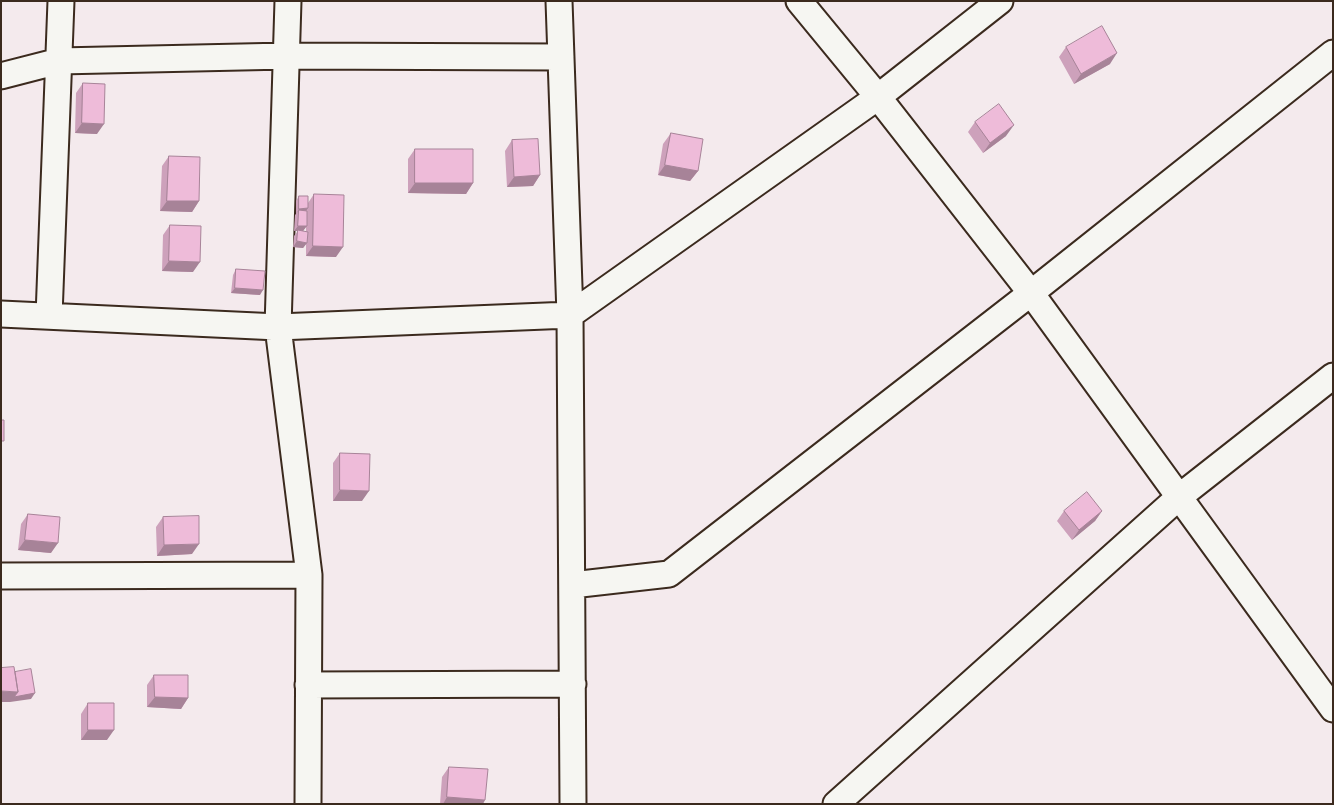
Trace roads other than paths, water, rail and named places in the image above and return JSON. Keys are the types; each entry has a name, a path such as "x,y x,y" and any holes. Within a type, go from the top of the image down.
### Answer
{"street":[{"path":"49,316 61,1"},
{"path":"288,1 278,327 309,576 308,804"},
{"path":"559,1 570,316 573,804"},
{"path":"799,1 878,97 1031,293 1333,709"},
{"path":"1,314 278,327 570,316 878,97 1000,1"},
{"path":"572,585 669,574 1031,293 1333,53"},
{"path":"1,76 59,61 287,56 561,56"},
{"path":"836,804 1179,497 1333,376"},
{"path":"1,576 309,576"},
{"path":"308,685 572,684"}]}
